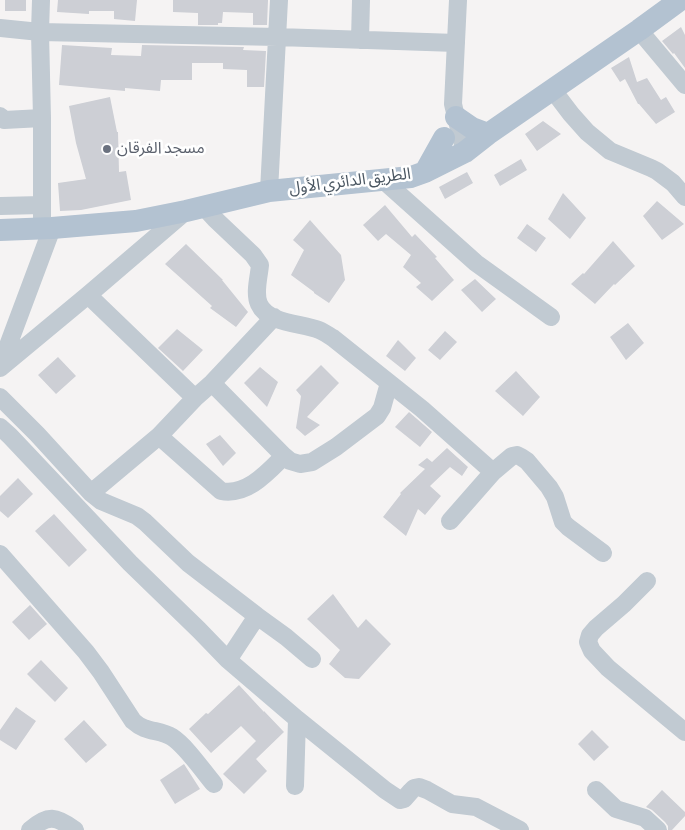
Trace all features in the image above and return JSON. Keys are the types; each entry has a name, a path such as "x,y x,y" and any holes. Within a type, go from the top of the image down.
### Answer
{"main road":[{"name":"الطريق الدائري الأول","path":"0,230 136,221 268,191 411,177 459,156 680,0"},
{"path":"454,110 472,128 488,134"},
{"path":"425,172 444,138"}],"street":[{"path":"0,367 47,228 42,205 41,0"},
{"path":"268,191 279,0"},
{"path":"360,40 361,0"},
{"path":"458,0 454,110 459,156"},
{"path":"680,0 685,6"},
{"path":"0,28 40,32 456,42"},
{"path":"639,30 685,85"},
{"path":"552,89 587,132 610,151 657,171 673,183 685,197"},
{"path":"454,110 446,114 444,138 445,144 459,156"},
{"path":"0,116 4,120 42,118"},
{"path":"382,179 476,263 551,317"},
{"path":"0,206 42,205"},
{"path":"0,367 195,209 215,219 253,255 260,265 257,294 259,305 266,313 284,321 319,330 332,338 422,409 493,472"},
{"path":"88,295 195,398"},
{"path":"91,493 159,436 274,317"},
{"path":"212,383 284,456 290,461 300,464 312,462 336,447 377,416 382,408 389,383"},
{"path":"0,397 100,501 137,516 188,562 312,659"},
{"path":"0,427 130,563 228,660 384,790 400,800 404,799 414,788 419,787 452,804 476,808 520,830"},
{"path":"159,436 221,491 226,492 248,486 261,478 284,456"},
{"path":"450,522 493,472 512,456 517,455 527,461 550,487 563,522 568,528 603,553"},
{"path":"0,554 86,652 133,721 139,726 171,737 179,743 214,784"},
{"path":"647,580 624,604 596,628 590,635 588,642 592,651 608,668 685,732"},
{"path":"228,660 257,616"},
{"path":"295,786 297,719"},
{"path":"596,790 616,809 645,818 658,830"},
{"path":"30,830 50,818 63,821 75,830"}],"building":[{"path":"5,0 26,0 26,11 5,11"},
{"path":"58,0 137,0 135,21 114,19 114,11 89,11 89,14 57,12"},
{"path":"173,0 268,0 267,25 253,25 253,13 223,12 222,23 218,23 218,25 198,25 198,13 173,12"},
{"path":"681,27 685,35 685,68 662,41"},
{"path":"62,45 112,48 111,55 141,56 142,45 244,47 243,50 266,51 264,87 247,87 247,70 223,69 223,63 192,63 192,80 161,80 160,91 125,88 125,91 59,85"},
{"path":"629,57 637,82 647,78 661,100 666,97 675,112 656,124 638,104 625,79 620,82 611,68"},
{"path":"110,97 118,132 119,172 126,171 131,200 81,210 60,211 58,183 86,179 76,143 69,106"},
{"path":"543,121 561,134 537,151 525,134"},
{"path":"521,159 527,170 500,186 494,175"},
{"path":"467,172 473,183 445,199 439,187"},
{"path":"563,193 586,218 570,239 548,219"},
{"path":"657,201 684,224 662,240 643,216"},
{"path":"385,205 412,237 415,234 437,257 435,258 454,280 432,301 416,287 421,283 403,267 411,255 386,234 378,241 363,225"},
{"path":"310,220 341,255 345,280 329,303 291,275 304,250 293,240"},
{"path":"527,224 546,238 536,252 517,238"},
{"path":"613,241 635,266 595,304 571,284 584,274"},
{"path":"186,244 223,280 248,312 236,327 210,308 212,306 165,264"},
{"path":"475,279 496,299 482,312 461,290"},
{"path":"628,323 644,343 626,360 610,337"},
{"path":"177,329 203,350 183,371 158,348"},
{"path":"445,331 457,342 440,360 428,350"},
{"path":"398,340 416,358 405,371 386,356"},
{"path":"58,357 76,376 56,394 38,375"},
{"path":"321,365 339,383 307,417 320,425 305,436 296,428 301,396 296,390"},
{"path":"260,367 278,382 267,407 244,383"},
{"path":"516,371 540,397 523,416 495,391"},
{"path":"409,412 432,432 420,447 395,427"},
{"path":"220,435 236,453 223,466 206,444"},
{"path":"447,448 468,467 462,476 450,467 430,486 441,496 425,515 418,509 406,536 383,517 400,493 425,469 418,465 427,458 432,462"},
{"path":"18,478 33,494 8,518 0,511 0,496"},
{"path":"54,514 87,550 69,567 35,531"},
{"path":"333,594 358,628 366,619 391,644 359,679 345,678 329,664 340,650 307,619"},
{"path":"30,605 47,624 29,640 12,622"},
{"path":"41,660 68,688 55,702 27,674"},
{"path":"239,685 284,732 256,759 267,771 244,794 223,774 256,741 241,726 211,753 189,729"},
{"path":"16,707 36,721 16,750 0,740 0,730"},
{"path":"84,720 107,745 86,763 64,739"},
{"path":"592,730 609,747 594,761 578,744"},
{"path":"184,764 200,789 175,804 160,780"},
{"path":"662,790 685,812 685,816 672,830 668,830 665,822 646,807"}],"place":[{"name":"مسجد الفرقان","path":"107,149"}]}
